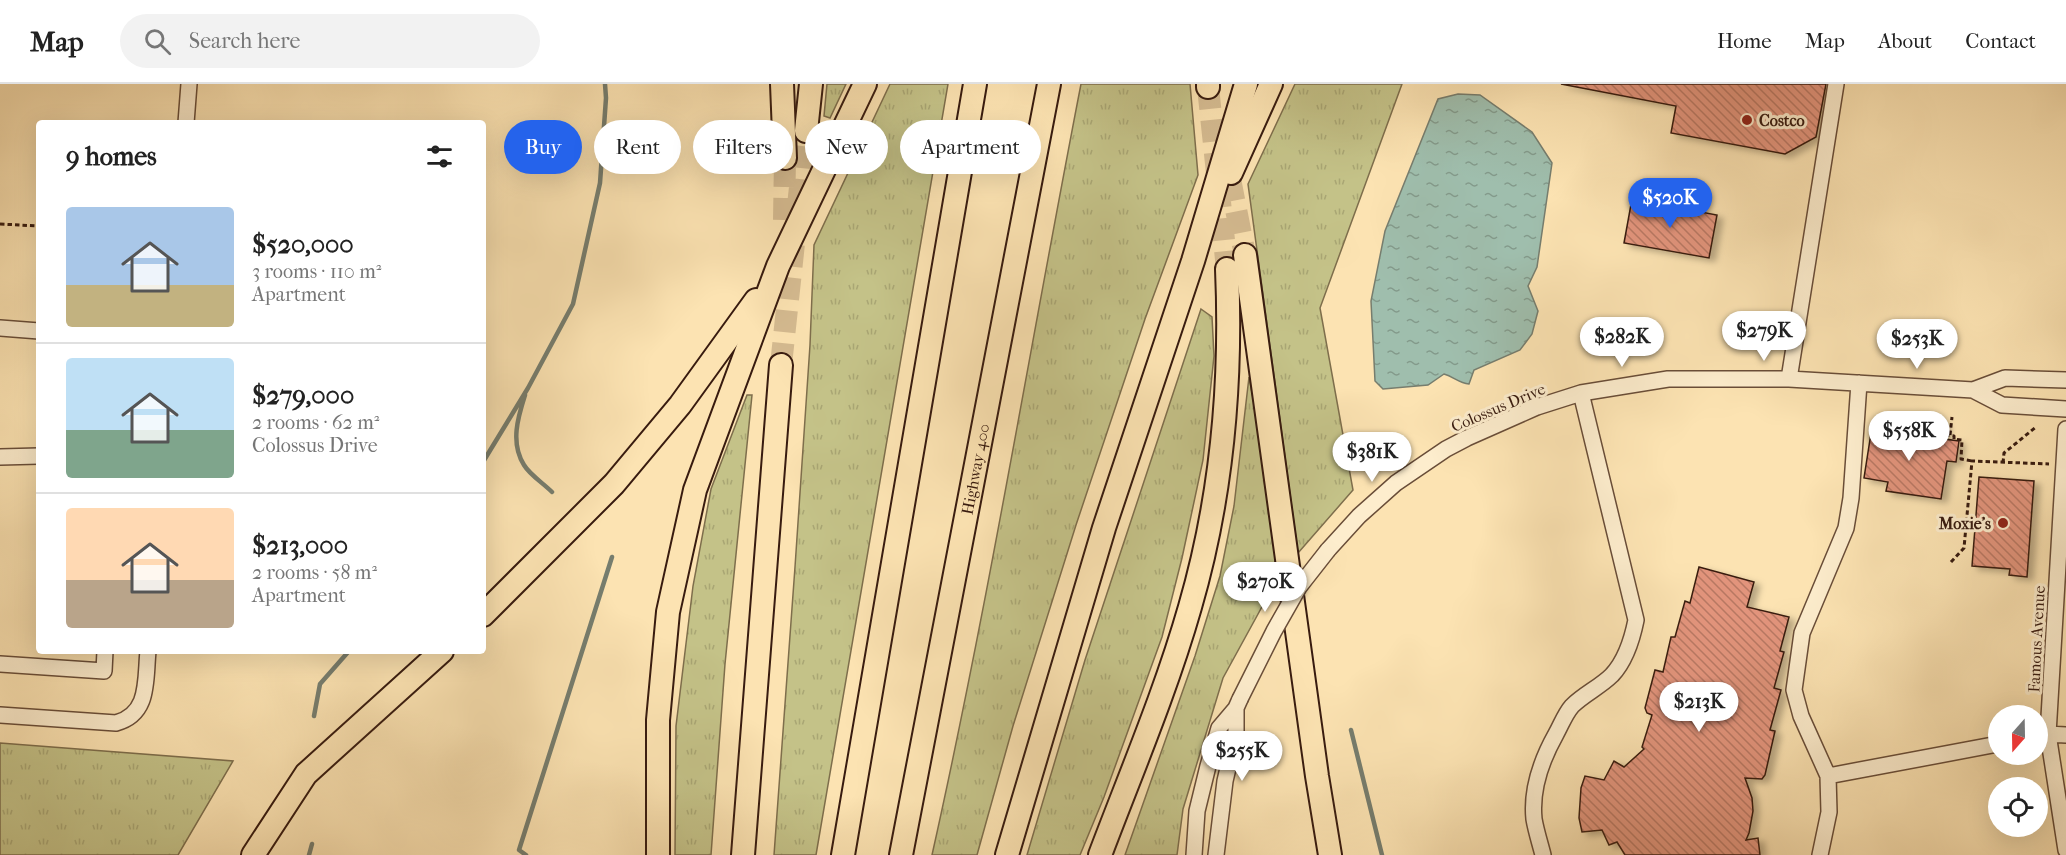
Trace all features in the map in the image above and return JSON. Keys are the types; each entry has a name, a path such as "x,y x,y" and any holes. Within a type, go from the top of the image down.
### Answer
{"highway":[{"path":"782,84 783,120"},
{"path":"807,120 811,84"},
{"path":"658,855 658,720 668,612 695,490 778,266 865,84"},
{"path":"843,855 975,84"},
{"name":"Highway 400","path":"901,855 1049,84"},
{"path":"1007,855 1104,528 1193,261 1246,84"},
{"path":"1193,261 1271,84"},
{"path":"1245,255 1330,855"},
{"path":"486,612 614,484 656,436 707,370 778,266"},
{"path":"1100,855 1172,663 1190,608 1205,549 1217,489 1225,426 1229,351 1227,269"},
{"path":"743,855 781,365"},
{"path":"253,855 306,774 438,654"}],"street":[{"path":"186,120 189,84"},
{"path":"1790,379 1836,84"},
{"path":"0,328 36,331"},
{"name":"Colossus Drive","path":"1972,390 2005,378 2066,380"},
{"name":"Colossus Drive","path":"1194,855 1197,812 1219,728 1238,703 1299,587 1359,516 1396,483 1446,449 1467,438 1537,407 1581,393 1668,379 1790,379 1972,390 2002,405 2066,409"},
{"path":"1824,854 1829,812 1828,776 1801,716 1794,690 1802,633 1846,528 1851,498 1859,383"},
{"path":"1543,855 1534,818 1535,794 1539,774 1549,747 1569,709 1611,676 1623,659 1632,640 1636,620 1581,393"},
{"name":"Famous Avenue","path":"2045,705 2066,429"},
{"path":"0,457 36,456"},
{"path":"0,664 104,671 105,654"},
{"path":"0,715 116,723 124,721 135,714 143,697 148,654"},
{"name":"Colossus Drive","path":"1216,855 1225,782 1236,735 1238,703"},
{"path":"2048,735 2066,735"},
{"path":"1828,776 1988,746"},
{"name":"Famous Avenue","path":"2048,760 2066,850"}],"path":[{"path":"0,224 36,226"},
{"path":"1897,412 1895,429 1950,435 1954,436 1954,439 1962,440 1961,459 2065,465"},
{"path":"1925,432 1927,415"},
{"path":"1950,435 1952,417"},
{"path":"2003,463 2004,453 2036,427"},
{"path":"1951,562 1964,548 1972,461"}],"green space":[{"path":"827,84 846,84 830,118 824,116"},
{"path":"890,84 948,84 942,120 900,120 900,174 933,174 816,855 774,855 810,345 814,245 848,174 888,174 888,120 873,120"},
{"path":"1081,84 1190,84 1198,175 1145,319 1076,525 1013,726 977,855 932,855 991,567"},
{"path":"1295,84 1402,84 1320,308 1353,490 1298,553 1248,184"},
{"path":"1201,309 1212,317 1214,356 1203,460 1162,637 1104,797 1080,855 1027,855 1085,660"},
{"path":"1249,377 1275,546 1275,583 1223,678 1183,809 1177,855 1125,855 1195,656 1220,576 1234,506"},
{"path":"747,395 752,395 725,664 711,855 675,855 676,726 693,586 711,489"},
{"path":"0,743 233,761 178,855 0,855"}],"water":[{"path":"1458,94 1480,95 1532,132 1552,163 1537,267 1528,286 1538,311 1532,334 1520,350 1474,370 1469,384 1444,374 1428,385 1383,389 1375,381 1371,301 1385,231 1438,99"}],"building":[{"name":"Costco","path":"1561,84 1826,84 1816,137 1785,154 1671,133 1676,106"},
{"path":"1632,199 1717,215 1709,258 1624,243"},
{"path":"1880,421 1892,422 1891,432 1959,441 1956,462 1947,461 1941,499 1886,491 1888,482 1864,478 1871,433 1878,434"},
{"name":"Moxie's","path":"1979,477 2034,481 2027,577 2009,575 2010,569 1972,566"},
{"path":"1699,567 1754,582 1747,607 1789,617 1780,651 1784,652 1774,688 1781,690 1770,730 1775,731 1765,775 1762,779 1745,778 1752,798 1753,811 1746,840 1758,838 1760,855 1625,855 1617,842 1609,845 1602,830 1582,832 1579,818 1581,788 1585,776 1604,780 1614,761 1624,767 1644,749 1642,747 1652,715 1647,713 1645,708 1655,670 1663,672 1671,637 1675,637 1685,601 1690,603"}],"waterway":[{"path":"486,457 528,388 573,304 600,183 605,84"},
{"path":"525,395 518,421 517,448 527,469 552,492"},
{"path":"526,855 519,850 612,557"},
{"path":"314,716 320,684 346,654"},
{"path":"1351,730 1382,855"},
{"path":"309,855 312,844"}],"tunnel":[{"path":"1208,87 1227,269"},
{"path":"781,365 805,140"},
{"path":"784,220 785,174"},
{"path":"1230,179 1245,255"}],"place":[{"name":"Costco","path":"1747,120"},
{"name":"Moxie's","path":"2003,523"}]}
